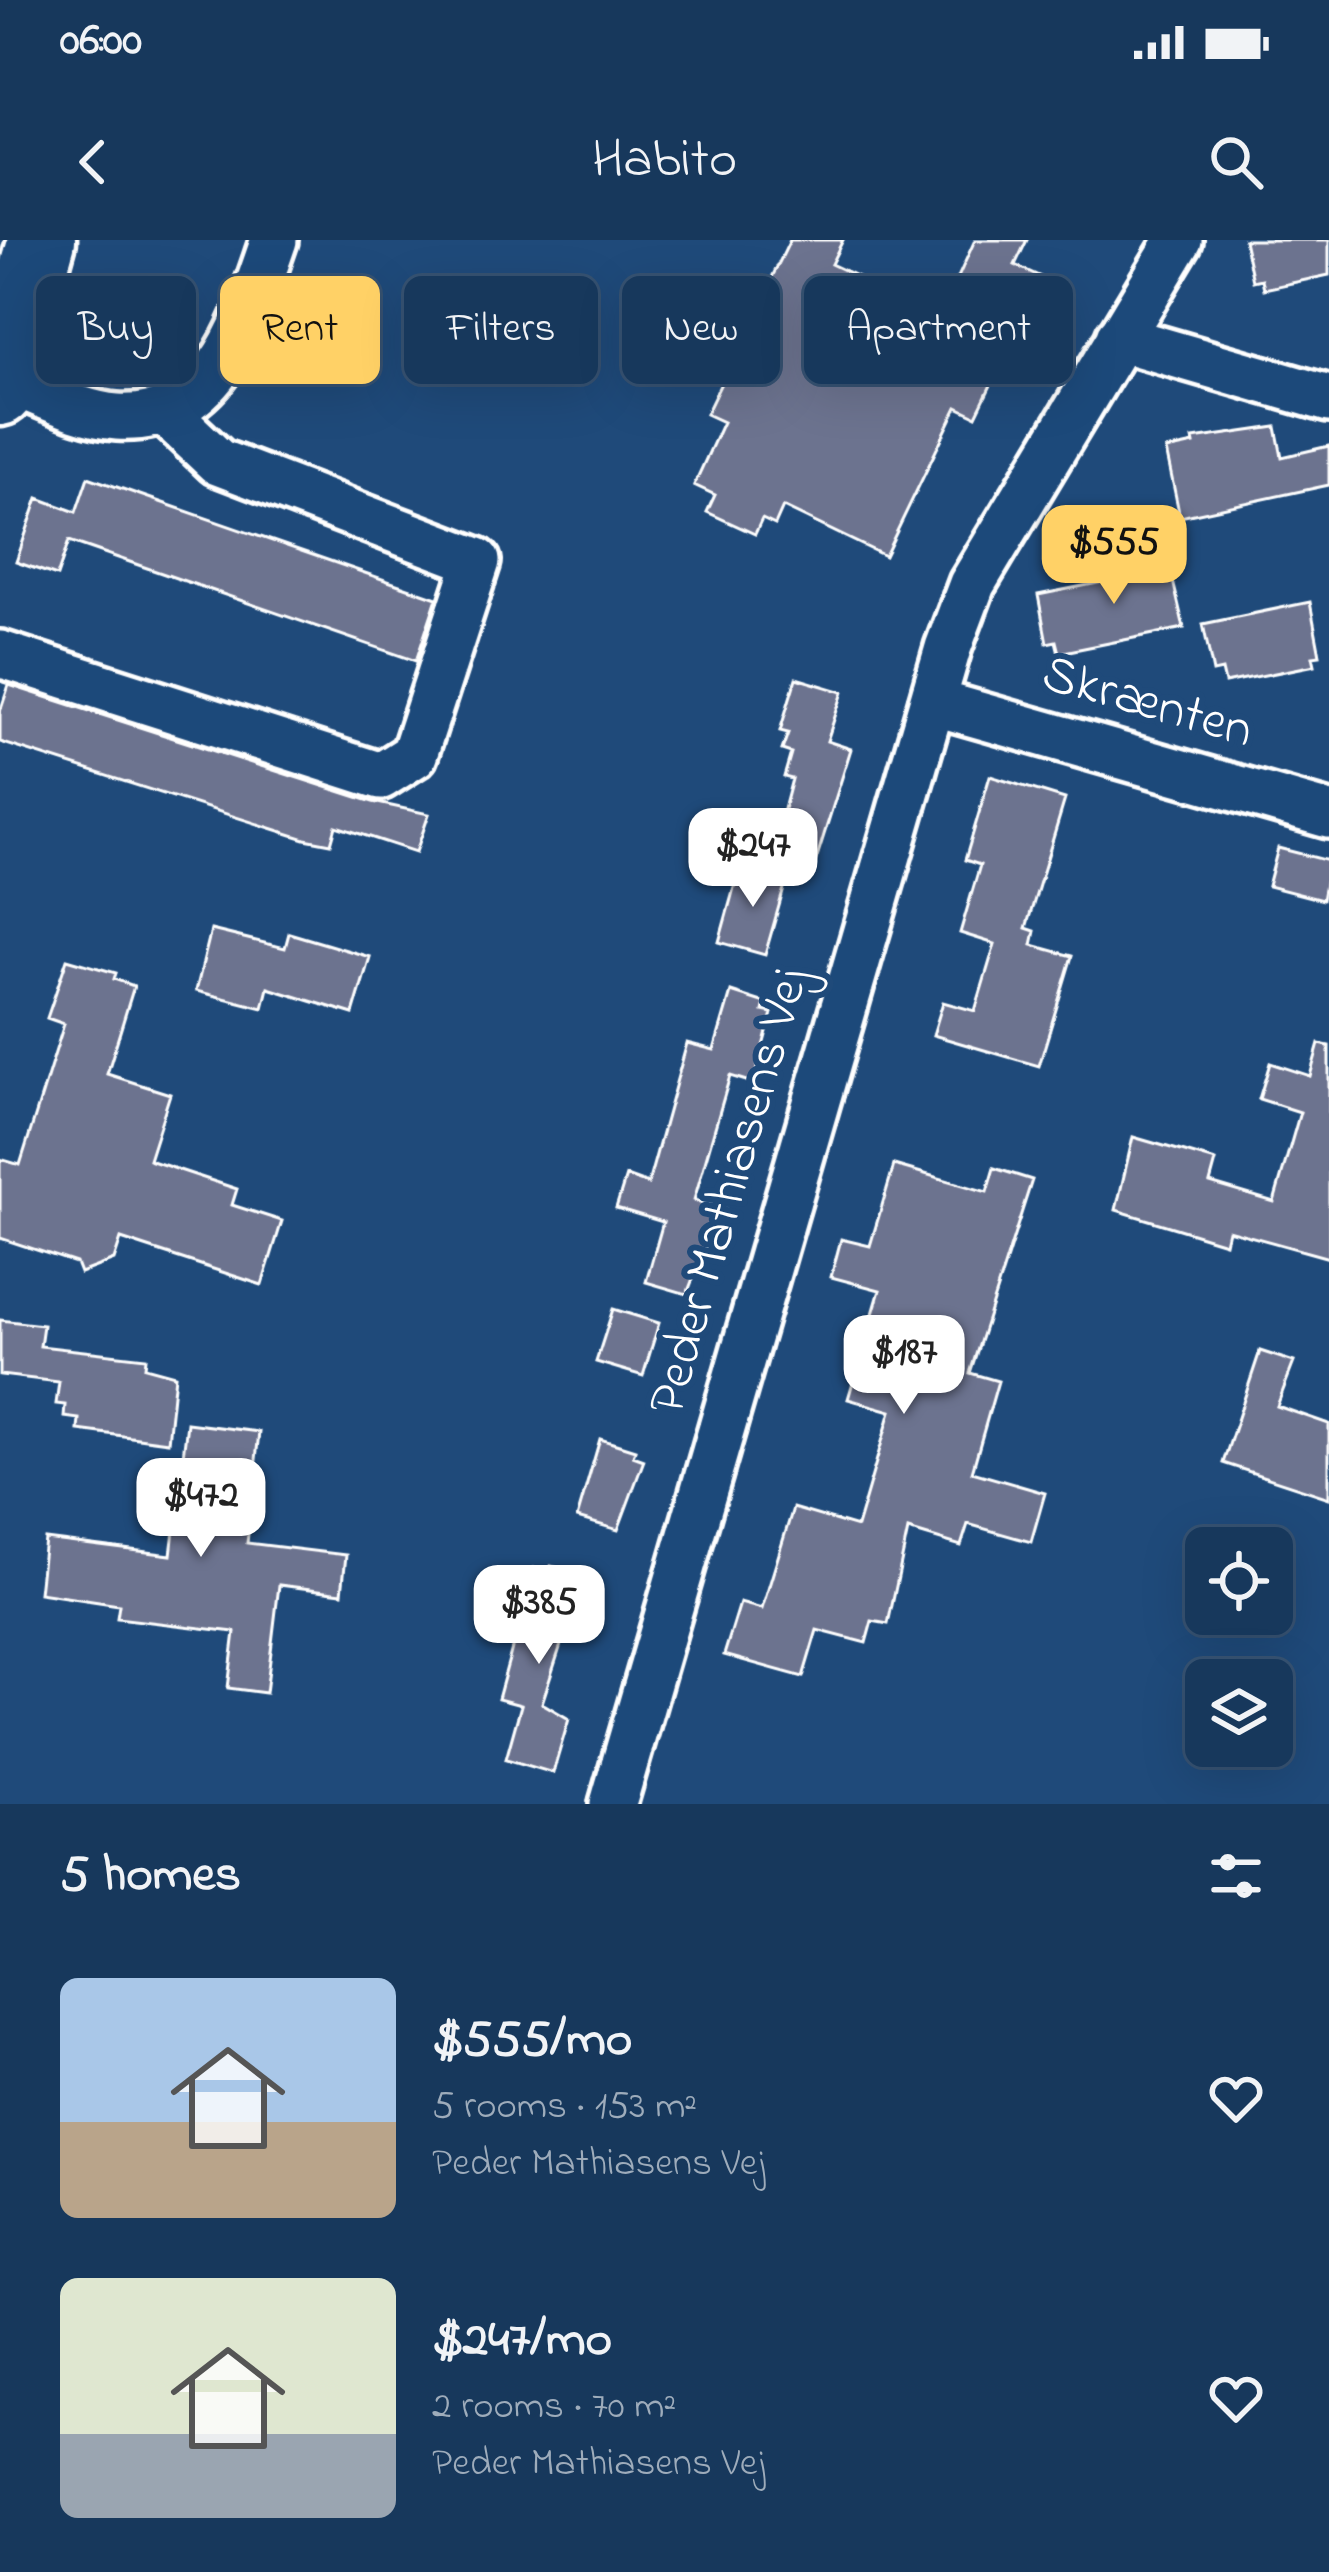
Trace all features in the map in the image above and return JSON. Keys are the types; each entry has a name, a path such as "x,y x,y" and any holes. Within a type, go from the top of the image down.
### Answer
{"street":[{"path":"42,240 2,386 116,417 164,411 208,388 244,325 274,240"},
{"name":"Peder Mathiasens Vej","path":"613,1804 933,701 972,584 1179,240"},
{"path":"1119,338 1329,399"},
{"path":"0,653 381,776 414,755 477,561 218,462 164,411"},
{"name":"Skrænten","path":"933,701 1329,815"}],"building":[{"path":"790,240 843,240 831,264 856,276 804,276 804,384 992,384 976,416 957,407 885,556 783,507 775,525 762,519 755,534 707,512 715,495 694,485 723,422 706,414 720,384 780,384 780,276 773,276"},
{"path":"975,240 1027,240 1015,265 1039,276 959,276"},
{"path":"1244,240 1329,240 1329,275 1264,289 1262,279 1253,281"},
{"path":"1276,427 1282,457 1329,446 1329,485 1180,517 1166,450 1194,444 1193,439"},
{"path":"88,477 437,598 416,661 69,541 57,576 16,562 38,498 76,512"},
{"path":"1167,555 1184,628 1059,653 1056,641 1047,643 1038,595 1118,579 1115,565"},
{"path":"1310,602 1320,655 1313,656 1315,665 1225,683 1222,670 1213,672 1203,624"},
{"path":"796,678 843,692 827,741 851,749 812,873 770,862 792,779 784,777 791,753 782,750 788,733 780,731"},
{"path":"9,685 373,802 429,814 416,852 336,826 331,844 305,839 0,742 0,712"},
{"path":"990,776 1065,799 1026,928 1035,931 1032,945 1072,956 1039,1066 933,1035 943,1002 975,1011 995,944 960,933 980,865 965,860"},
{"path":"1278,848 1329,861 1322,900 1268,886"},
{"path":"740,866 787,878 765,955 719,942"},
{"path":"211,930 285,948 289,933 370,957 353,1014 268,988 263,1008 196,991"},
{"path":"67,959 116,973 114,979 134,986 107,1074 170,1094 149,1160 237,1189 232,1205 282,1221 262,1285 121,1239 114,1260 80,1273 76,1263 0,1238 0,1159 20,1165 64,1024 47,1018"},
{"path":"731,992 765,1003 763,1011 772,1013 753,1083 730,1076 694,1200 727,1211 718,1239 709,1237 687,1294 646,1282 663,1222 616,1208 626,1176 648,1184 687,1043 714,1050"},
{"path":"1319,1044 1329,1046 1329,1258 1228,1230 1225,1243 1116,1210 1133,1137 1216,1161 1210,1183 1274,1202 1300,1112 1259,1099 1270,1063 1310,1076"},
{"path":"894,1165 987,1192 994,1168 1032,1180 970,1373 998,1381 972,1472 1045,1493 1031,1542 968,1524 961,1546 908,1530 888,1624 872,1621 866,1643 817,1630 803,1677 724,1655 740,1603 762,1609 793,1508 857,1527 891,1411 848,1399 880,1290 831,1277 841,1239 870,1246"},
{"path":"613,1309 659,1323 643,1376 596,1362"},
{"path":"0,1320 43,1325 40,1346 146,1358 145,1367 175,1375 168,1442 78,1430 79,1419 64,1417 65,1405 56,1404 59,1382 0,1375"},
{"path":"1260,1351 1294,1362 1277,1406 1329,1424 1329,1498 1223,1463"},
{"path":"187,1423 259,1432 247,1543 346,1555 342,1593 279,1585 266,1693 228,1688 235,1632 117,1618 119,1605 39,1593 45,1539 171,1555"},
{"path":"600,1439 635,1450 633,1456 644,1460 618,1530 577,1518"},
{"path":"551,1566 584,1574 542,1703 569,1719 553,1773 506,1759 521,1705 498,1699 534,1568 549,1572"}]}
